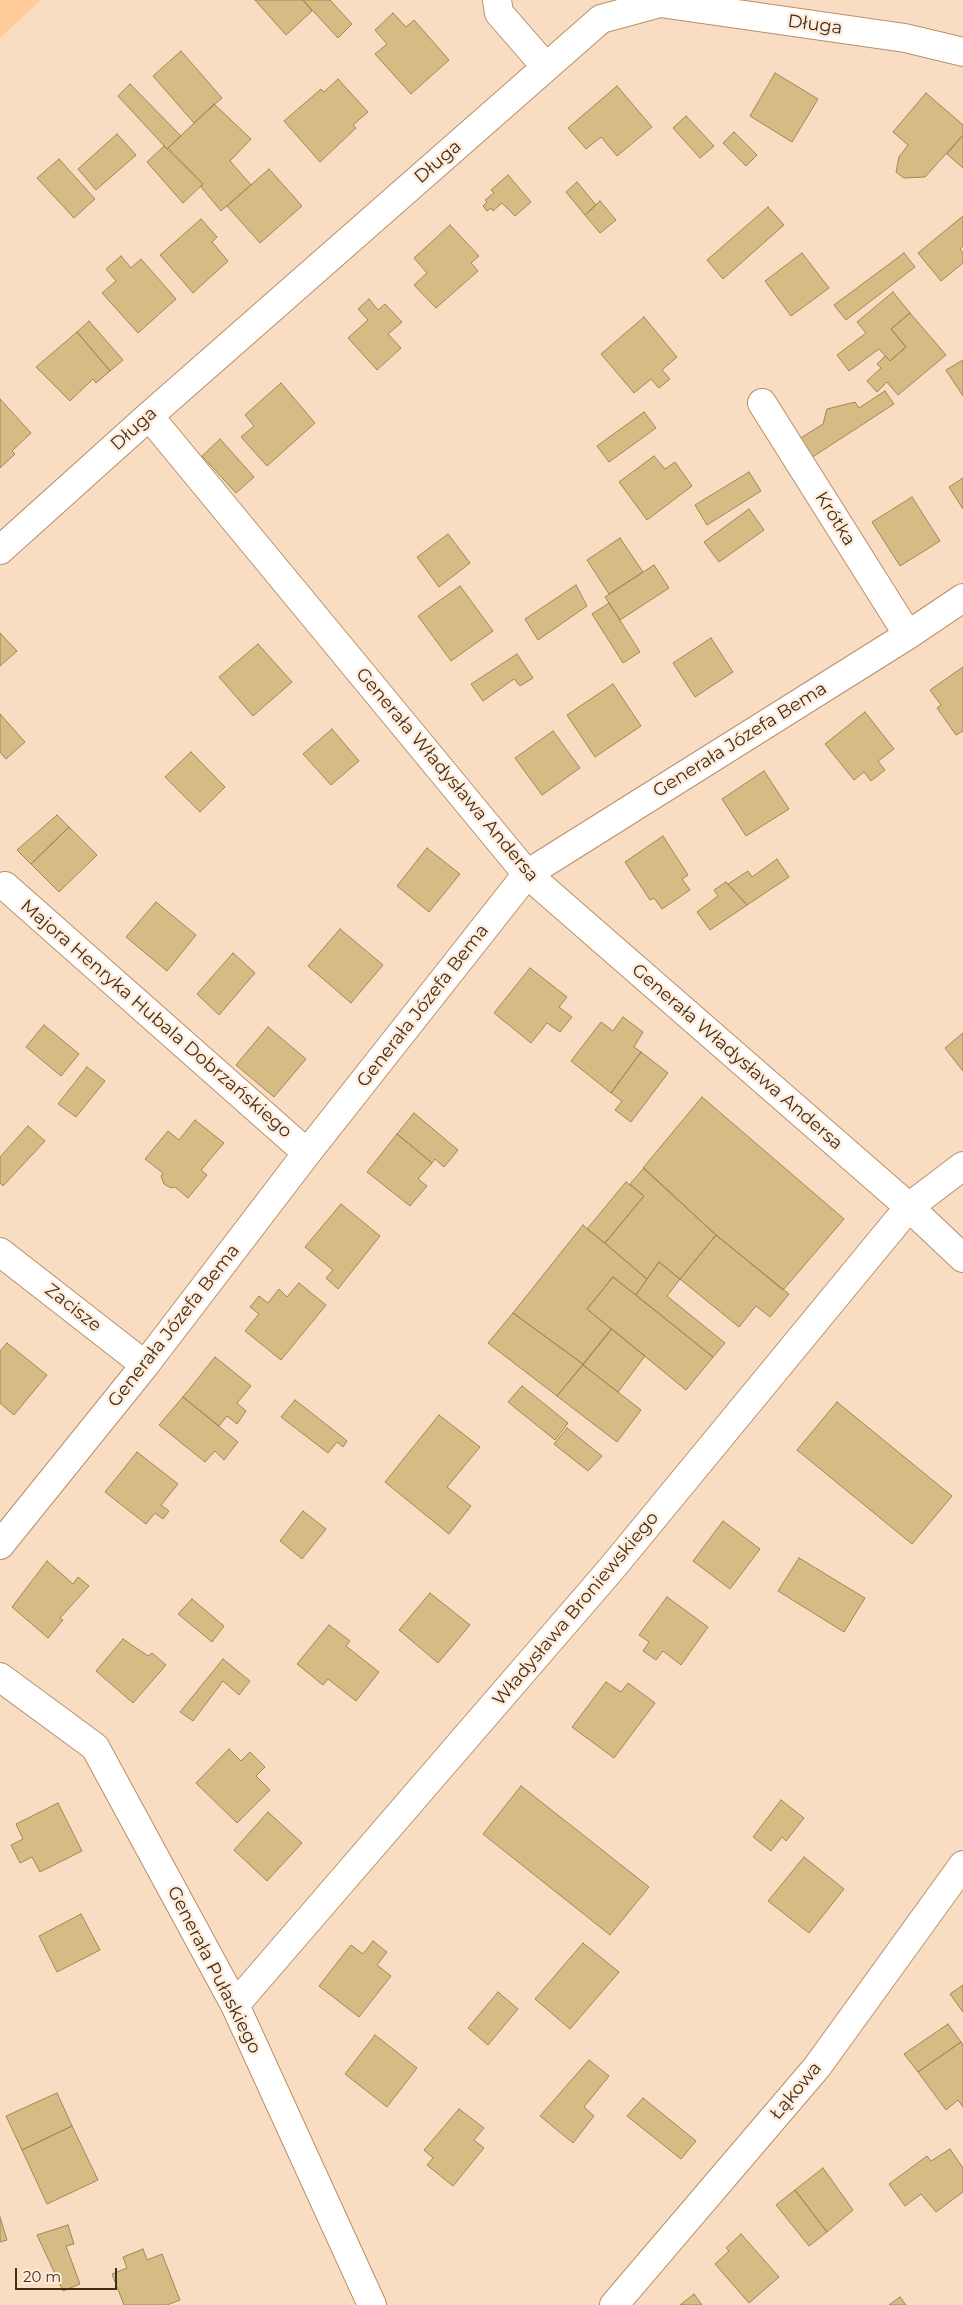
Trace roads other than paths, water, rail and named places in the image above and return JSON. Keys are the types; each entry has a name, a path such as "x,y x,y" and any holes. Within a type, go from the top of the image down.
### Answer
{"street":[{"path":"497,0 499,13 546,67"},
{"name":"Długa","path":"0,550 148,416 601,19 660,3 905,38 963,52"},
{"name":"Krótka","path":"762,403 908,635"},
{"name":"Generała Władysława Andersa","path":"148,416 527,874 909,1207 963,1258"},
{"name":"Generała Józefa Bema","path":"0,1545 145,1365 307,1153 527,874 908,635 963,598"},
{"name":"Majora Henryka Hubala Dobrzańskiego","path":"5,886 307,1153"},
{"name":"Władysława Broniewskiego","path":"235,2005 612,1568 909,1207 963,1166"},
{"name":"Zacisze","path":"0,1252 145,1365"},
{"name":"Generała Pułaskiego","path":"0,1677 94,1747 235,2005 372,2305"},
{"name":"Łąkowa","path":"614,2305 817,2067 963,1865"}]}
